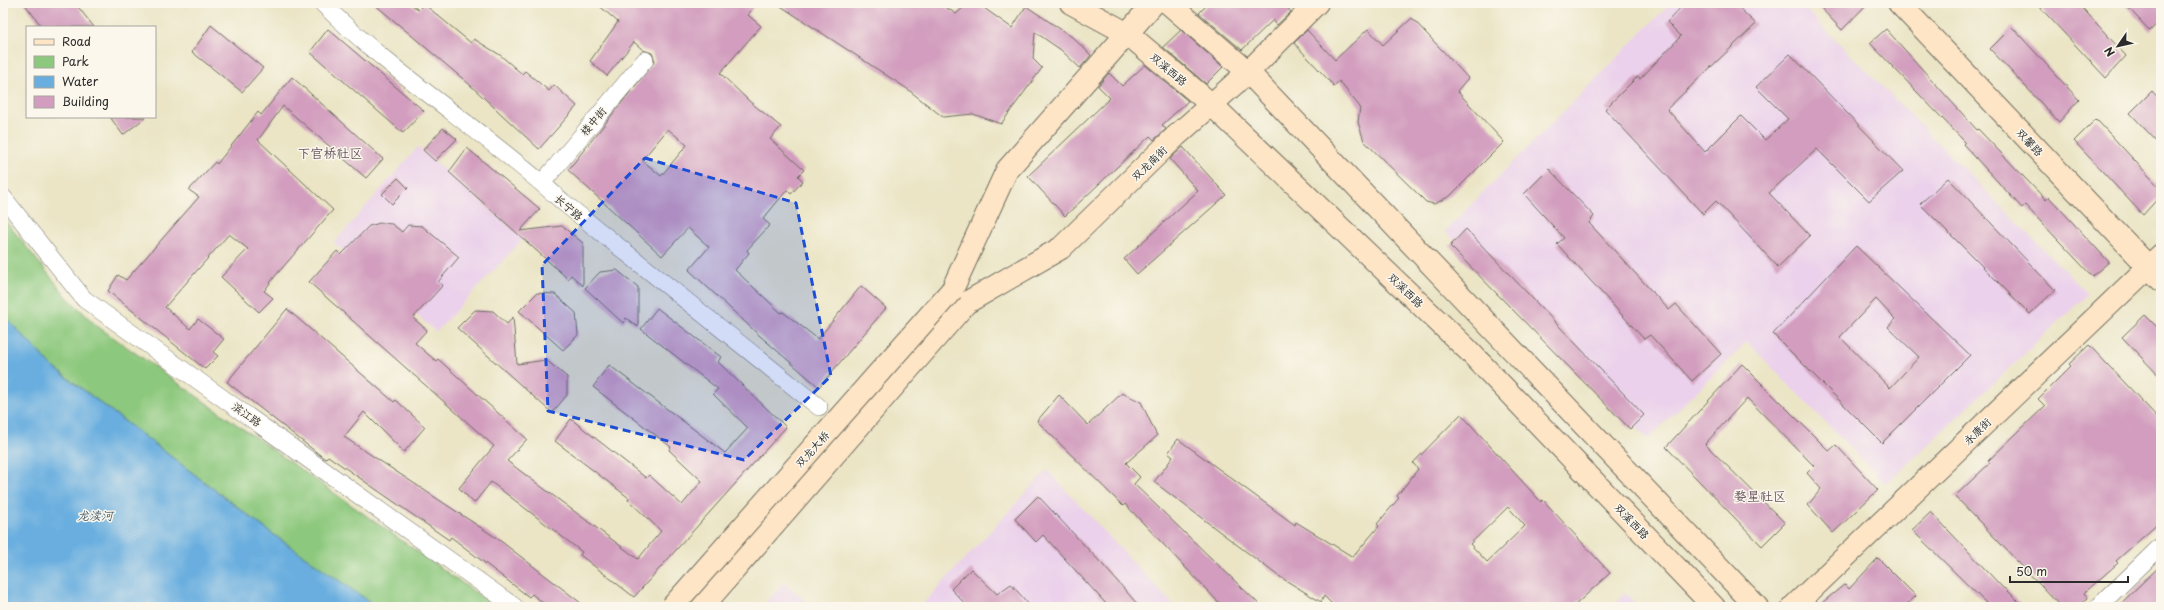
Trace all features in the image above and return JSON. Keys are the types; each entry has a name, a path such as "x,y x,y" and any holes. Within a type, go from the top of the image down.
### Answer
{"main road":[{"name":"双溪西路","path":"1071,3 1128,34 1212,105 1467,349 1714,607"},
{"path":"959,297 1007,170 1154,3"},
{"path":"1168,3 1248,72 1758,607"},
{"name":"双龙南街","path":"959,297 1061,248 1176,136 1248,72 1317,3"},
{"name":"双馨路","path":"1899,3 2157,268"},
{"name":"永康街","path":"1793,607 2157,268"},
{"name":"双龙大桥","path":"672,607 959,297"},
{"name":"双龙大桥","path":"702,607 959,297"}],"street":[{"name":"长宁路","path":"322,3 443,106 542,183 569,207 819,407"},
{"name":"楼中街","path":"542,183 645,60"},
{"name":"滨江路","path":"3,197 84,299 515,607"},
{"path":"2098,607 2161,546"}],"highlighted area":[{"path":"645,158 796,203 831,376 744,460 548,411 542,265"}],"shaded area":[{"path":"1671,3 1799,3 2088,294 1886,484 1747,342 1648,439 1445,231"},
{"path":"418,147 523,239 436,332 334,243"},
{"path":"1047,470 1175,607 920,607"},
{"path":"784,583 814,607 762,607"},
{"path":"1625,593 1639,607 1611,607"}],"green space":[{"path":"3,218 67,297 97,326 496,607 377,607 274,535 52,366 3,315"}],"water":[{"name":"龙渎河","path":"3,315 52,366 274,535 377,607 3,607"}],"building":[{"path":"24,3 75,3 93,26 41,26"},
{"path":"373,3 410,3 418,10 424,4 471,43 474,39 500,55 522,74 525,71 549,91 554,85 577,106 539,149 469,84"},
{"path":"596,3 756,3 748,15 761,26 720,73 749,101 781,127 770,139 804,170 798,176 803,181 791,194 787,190 763,219 770,225 747,250 749,253 735,270 781,313 783,312 818,339 861,286 886,308 819,387 760,336 689,270 709,247 688,228 662,256 568,170 655,61 652,53 643,50 634,42 607,76 590,61 618,22","holes":["668,129 687,145 661,176 642,160"]},
{"path":"776,3 940,3 956,14 965,6 977,3 1012,28 1026,6 1072,37 1091,55 1080,68 1061,50 1035,32 1033,59 1042,68 1001,124 973,114 943,117 906,88"},
{"path":"1209,3 1283,3 1291,12 1277,25 1273,20 1242,50 1199,13"},
{"path":"1685,3 1734,3 1756,24 1667,109 1705,152 1741,116 1765,140 1788,119 1756,87 1790,54 1903,171 1869,201 1817,149 1769,193 1810,236 1778,267 1716,201 1703,214 1605,109 1638,76 1640,79 1681,36 1667,22"},
{"path":"1816,3 1868,3 1842,30"},
{"path":"2036,3 2078,3 2126,56 2106,78"},
{"path":"2124,3 2161,3 2161,19 2150,31"},
{"path":"1412,18 1468,78 1457,91 1504,142 1450,196 1434,204 1426,202 1364,141 1358,122 1360,107 1339,81 1334,86 1294,43 1307,30 1335,60 1368,29 1383,45"},
{"path":"211,25 263,68 242,92 192,52"},
{"path":"2012,27 2079,100 2059,122 1990,49"},
{"path":"328,29 424,111 403,133 310,52"},
{"path":"1886,29 1977,130 1978,129 2046,200 2049,197 2109,262 2092,276 2025,205 2022,208 1963,144 1965,142 1870,43"},
{"path":"1181,30 1223,67 1206,84 1163,47"},
{"path":"1145,65 1188,101 1162,125 1166,129 1154,140 1150,136 1065,216 1028,176 1110,98 1098,86 1109,73 1122,86"},
{"path":"292,77 383,159 366,178 283,106 258,140 333,210 276,275 264,291 273,298 259,312 221,277 248,249 229,234 165,307 190,329 198,319 224,339 213,352 218,356 205,369 108,291 118,275 126,280 199,197 189,190 215,162 217,164 258,112 261,115"},
{"path":"2152,91 2161,101 2161,146 2130,113"},
{"path":"111,118 145,118 123,135"},
{"path":"2096,119 2161,189 2161,195 2143,215 2074,141"},
{"path":"443,128 457,139 435,161 423,150"},
{"path":"1183,147 1226,195 1137,274 1124,259 1198,191 1170,159"},
{"path":"467,148 540,209 520,231 562,226 583,243 583,286 571,275 568,279 449,172"},
{"path":"1549,169 1594,216 1589,223 1669,310 1676,304 1721,354 1692,381 1650,335 1644,339 1557,244 1564,238 1524,194"},
{"path":"398,178 408,188 392,204 382,194"},
{"path":"1948,178 2055,290 2030,314 1920,204"},
{"path":"380,223 392,224 402,232 408,225 422,226 459,257 438,282 443,285 413,318 427,330 415,343 436,361 438,359 527,439 507,461 638,559 661,531 628,500 629,498 555,441 571,419 646,478 649,475 682,505 702,481 669,450 671,447 593,387 609,365 725,453 748,428 713,394 718,389 641,329 657,308 721,357 718,362 786,427 634,597 580,555 582,552 491,482 474,503 459,488 494,446 309,282 337,251 341,255 369,226"},
{"path":"1466,229 1644,415 1630,429 1450,246"},
{"path":"1856,246 1970,355 1882,443 1773,334","holes":["1876,299 1895,319 1888,327 1919,357 1890,388 1840,337"]},
{"path":"617,270 638,287 638,327 626,318 623,323 585,288 600,272"},
{"path":"537,293 555,294 576,313 578,335 563,350 519,311"},
{"path":"287,309 394,402 396,400 425,427 404,452 364,412 344,437 498,539 586,607 548,607 532,594 529,597 451,537 449,540 328,456 325,459 227,382"},
{"path":"475,310 493,311 507,324 513,317 517,364 546,360 567,377 567,395 552,413 457,328"},
{"path":"2145,315 2161,331 2161,378 2122,337"},
{"path":"2089,345 2161,421 2161,521 2116,561 2118,563 2084,593 2088,598 2077,607 2061,607 1955,496 1990,463 1988,461 2045,406 2038,399 2071,366 2069,364"},
{"path":"1742,364 1829,451 1836,445 1878,490 1833,533 1808,505 1821,489 1807,473 1814,466 1747,398 1705,444 1785,523 1762,546 1666,447"},
{"path":"1122,393 1141,402 1157,436 1126,463 1140,477 1134,484 1262,607 1223,607 1125,504 1123,506 1037,421 1059,395 1088,425"},
{"path":"1461,414 1541,502 1543,500 1610,573 1573,607 1335,607 1324,596 1321,602 1277,575 1154,482 1173,457 1168,453 1178,439 1295,525 1296,522 1353,557 1379,526 1377,524 1399,498 1397,496 1418,469 1413,463","holes":["1508,507 1525,526 1487,562 1470,544"]},
{"path":"1038,496 1140,607 1109,607 1043,535 1036,542 1015,519"},
{"path":"1931,512 2004,589 2005,588 2024,607 1990,607 1912,530"},
{"path":"1878,558 1916,596 1904,607 1817,607 1845,584 1849,589"},
{"path":"2161,565 2161,607 2117,607"},
{"path":"971,569 997,594 1011,584 1031,607 968,607 951,589"}],"district":[{"name":"下官桥社区","path":"330,152"},
{"name":"婺星社区","path":"1760,495"}]}
